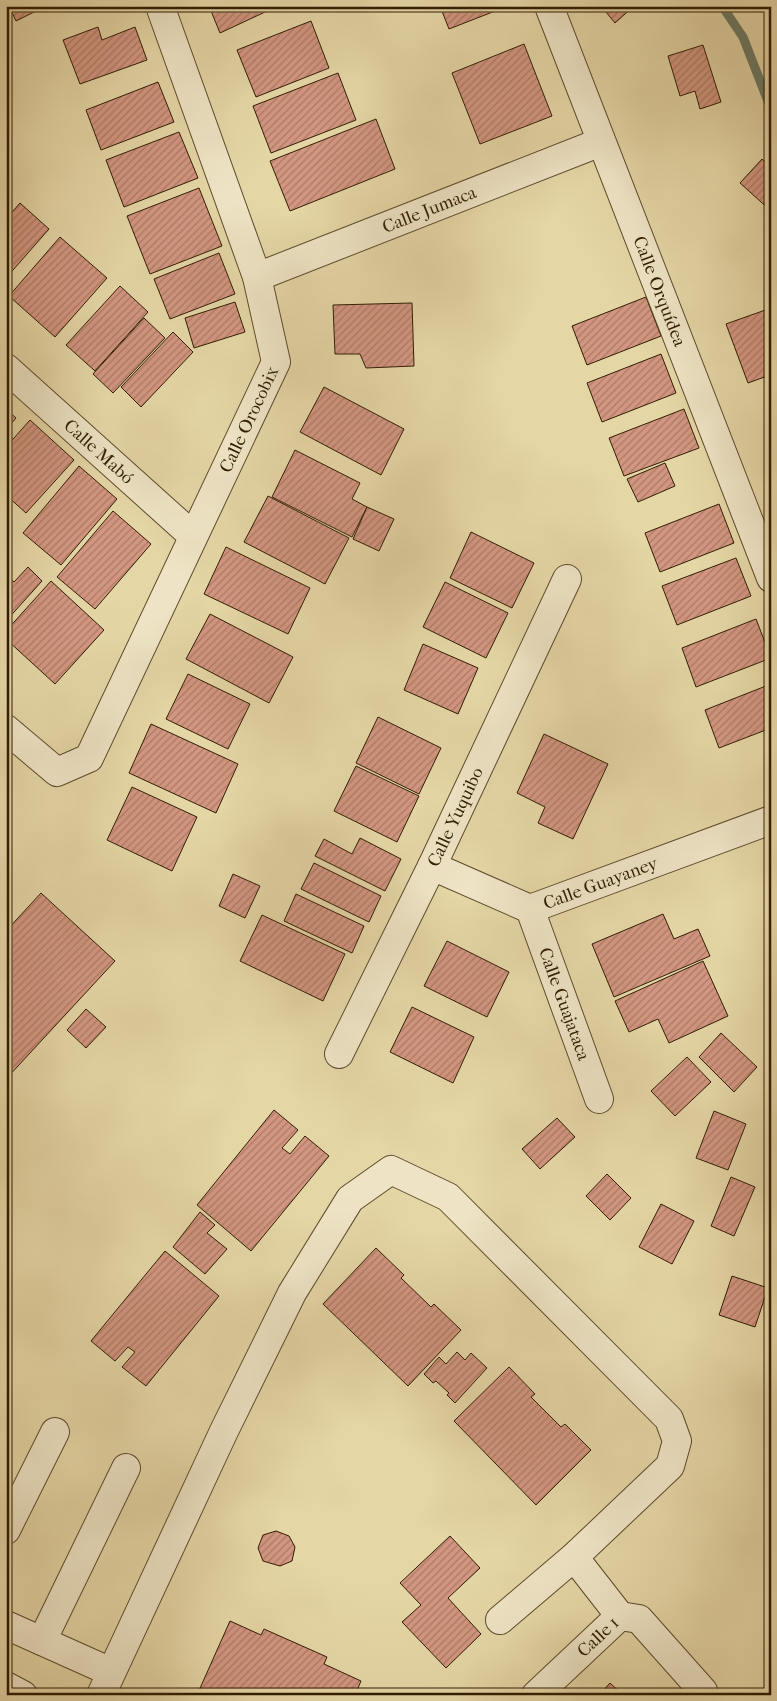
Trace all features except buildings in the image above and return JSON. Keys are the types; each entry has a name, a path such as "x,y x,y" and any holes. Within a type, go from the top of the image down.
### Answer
{"street":[{"name":"Calle Orocobix","path":"6,729 57,772 88,758 276,362 257,277 160,6"},
{"name":"Calle Orquídea","path":"549,6 600,142 771,578"},
{"name":"Calle Jumaca","path":"257,277 600,142"},
{"name":"Calle Mabó","path":"6,368 193,536"},
{"name":"Calle Yuquibo","path":"339,1054 432,866 567,579"},
{"name":"Calle Guayaney","path":"432,866 530,909 771,820"},
{"name":"Calle Guajataca","path":"530,909 599,1099"},
{"path":"6,1625 42,1641 106,1684 220,1440 292,1293 350,1199 391,1170 448,1197 669,1419 677,1441 670,1466 574,1557 500,1620"},
{"path":"6,1530 55,1432"},
{"path":"42,1641 126,1468"},
{"path":"574,1557 620,1616"},
{"name":"Calle 1","path":"536,1695 620,1616 639,1619 703,1691"},
{"path":"6,1686 23,1695"}],"waterway":[{"path":"722,6 743,37 771,109"}]}
